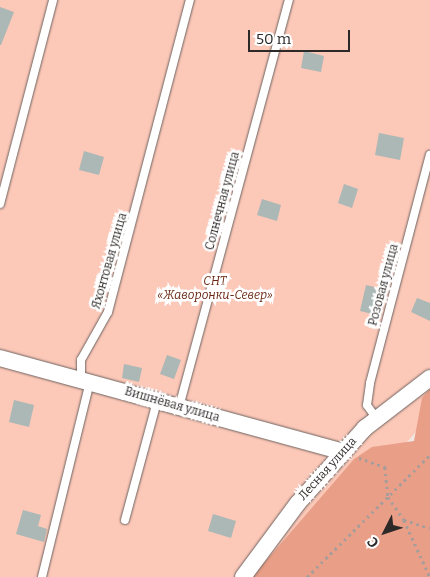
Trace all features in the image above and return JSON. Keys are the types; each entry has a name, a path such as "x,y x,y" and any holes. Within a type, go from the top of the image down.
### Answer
{"street":[{"name":"Вишнёвая улица","path":"0,358 343,452"},
{"name":"Лесная улица","path":"243,577 298,503 343,452 377,419 430,378"}],"lane":[{"path":"0,204 54,0"},
{"name":"Яхонтовая улица","path":"90,382 81,375 81,360 108,312 190,0"},
{"name":"Солнечная улица","path":"179,407 288,0"},
{"name":"Розовая улица","path":"377,419 367,406 370,383 430,155"},
{"path":"42,577 90,382"},
{"path":"125,520 157,401"}],"path":[{"path":"343,452 385,467 388,497 404,520 430,577"},
{"path":"307,577 430,455"},
{"path":"404,520 430,528"}],"green space":[{"name":"СНТ «Жаворонки-Север»","path":"0,0 430,0 430,416 287,577 0,577"}],"shaded area":[{"path":"430,389 430,577 252,577 354,459 372,447 414,441 422,398"}],"building":[{"path":"0,7 14,12 1,45 0,45"},
{"path":"304,51 324,56 321,72 301,68"},
{"path":"379,133 404,138 400,160 375,155"},
{"path":"84,151 104,157 99,175 79,170"},
{"path":"344,184 358,189 352,208 338,203"},
{"path":"262,199 281,205 277,221 257,215"},
{"path":"366,285 387,290 381,316 360,311"},
{"path":"417,298 430,303 430,321 411,312"},
{"path":"167,355 181,360 174,379 160,374"},
{"path":"124,364 142,368 139,382 122,378"},
{"path":"14,400 34,405 29,427 9,422"},
{"path":"23,510 41,515 38,526 47,529 44,542 16,534"},
{"path":"213,514 236,521 231,538 208,531"}]}
